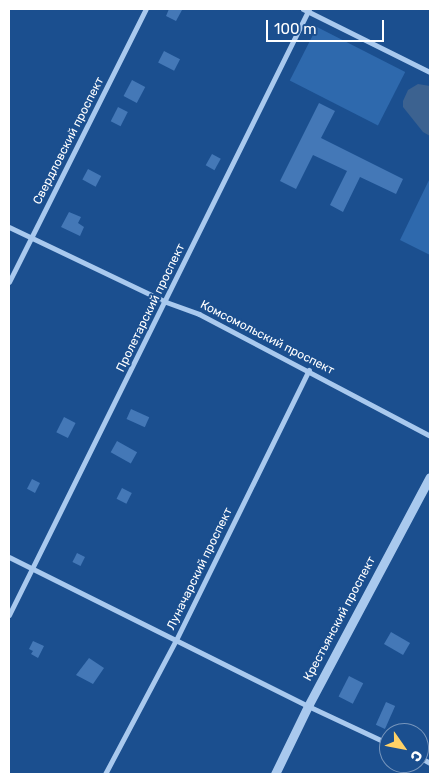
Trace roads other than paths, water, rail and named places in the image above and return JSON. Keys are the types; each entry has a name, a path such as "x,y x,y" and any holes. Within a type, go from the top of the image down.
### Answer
{"street":[{"name":"Свердловский проспект","path":"9,282 146,9"},
{"path":"307,10 430,72"},
{"name":"Пролетарский проспект","path":"9,615 166,302 307,10"},
{"name":"Комсомольский проспект","path":"9,227 166,302 199,314 309,370 430,436"},
{"name":"Луначарский проспект","path":"105,774 176,640 309,370"},
{"name":"Крестьянский проспект","path":"275,774 308,706 430,476"},
{"path":"9,557 308,706 379,739"}]}
